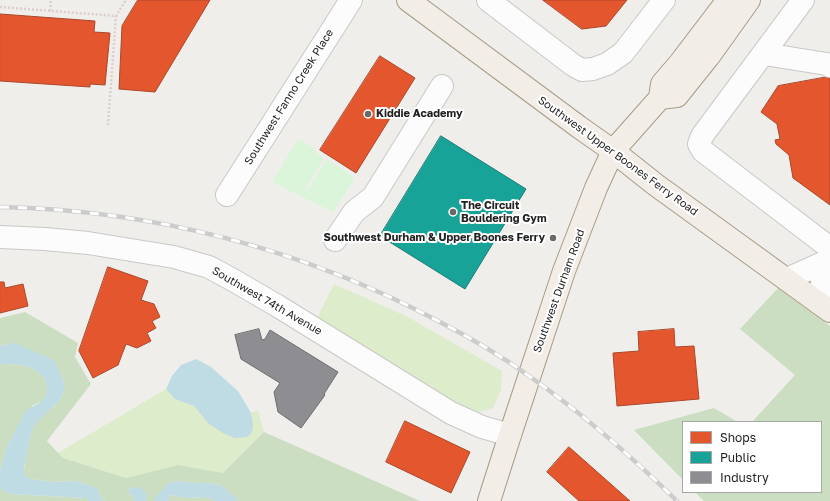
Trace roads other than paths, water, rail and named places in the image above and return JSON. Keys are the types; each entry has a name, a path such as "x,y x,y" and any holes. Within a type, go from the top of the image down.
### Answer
{"main road":[{"name":"Southwest Upper Boones Ferry Road","path":"408,0 613,151 662,189 824,307"},
{"name":"Southwest Durham Road","path":"489,501 564,271 596,188 613,151 660,98 662,84 728,0"},
{"path":"660,98 677,96 709,56 749,0"}],"street":[{"name":"Southwest Fanno Creek Place","path":"227,195 351,0"},
{"path":"488,0 573,65 582,70 593,69 607,64 623,53 664,0"},
{"path":"804,0 702,136 699,144 703,151 828,255"},
{"path":"764,54 827,64 830,66"},
{"path":"335,240 354,212 373,197 442,86"},
{"name":"Southwest 74th Avenue","path":"0,237 88,243 174,257 209,267 276,305 451,413 482,427 510,435"},
{"path":"787,280 828,255"},
{"path":"824,307 828,255"}],"water":[{"path":"15,343 54,360 61,374 65,388 60,400 35,424 31,433 24,467 24,475 30,479 54,482 75,481 97,488 101,498 105,501 88,501 87,498 9,494 0,487 0,471 7,447 26,410 41,402 47,394 45,380 40,373 30,367 0,364 0,346"},
{"path":"196,359 211,367 238,391 251,413 253,424 252,432 247,437 235,438 223,433 208,423 194,406 175,399 166,389 172,376 181,365"},
{"path":"178,481 221,485 239,501 215,501 206,497 187,498 172,495 167,501 153,501 168,483"},
{"path":"141,487 147,495 146,501 135,501 127,489"}],"railway":[{"path":"0,207 57,210 114,216 170,225 226,238 280,254 334,273 387,296 473,340 549,390 606,436 677,501"}],"place":[{"name":"Kiddie Academy","path":"368,114"},
{"name":"The Circuit Bouldering Gym","path":"453,212"},
{"name":"Southwest Durham & Upper Boones Ferry","path":"553,238"}]}
